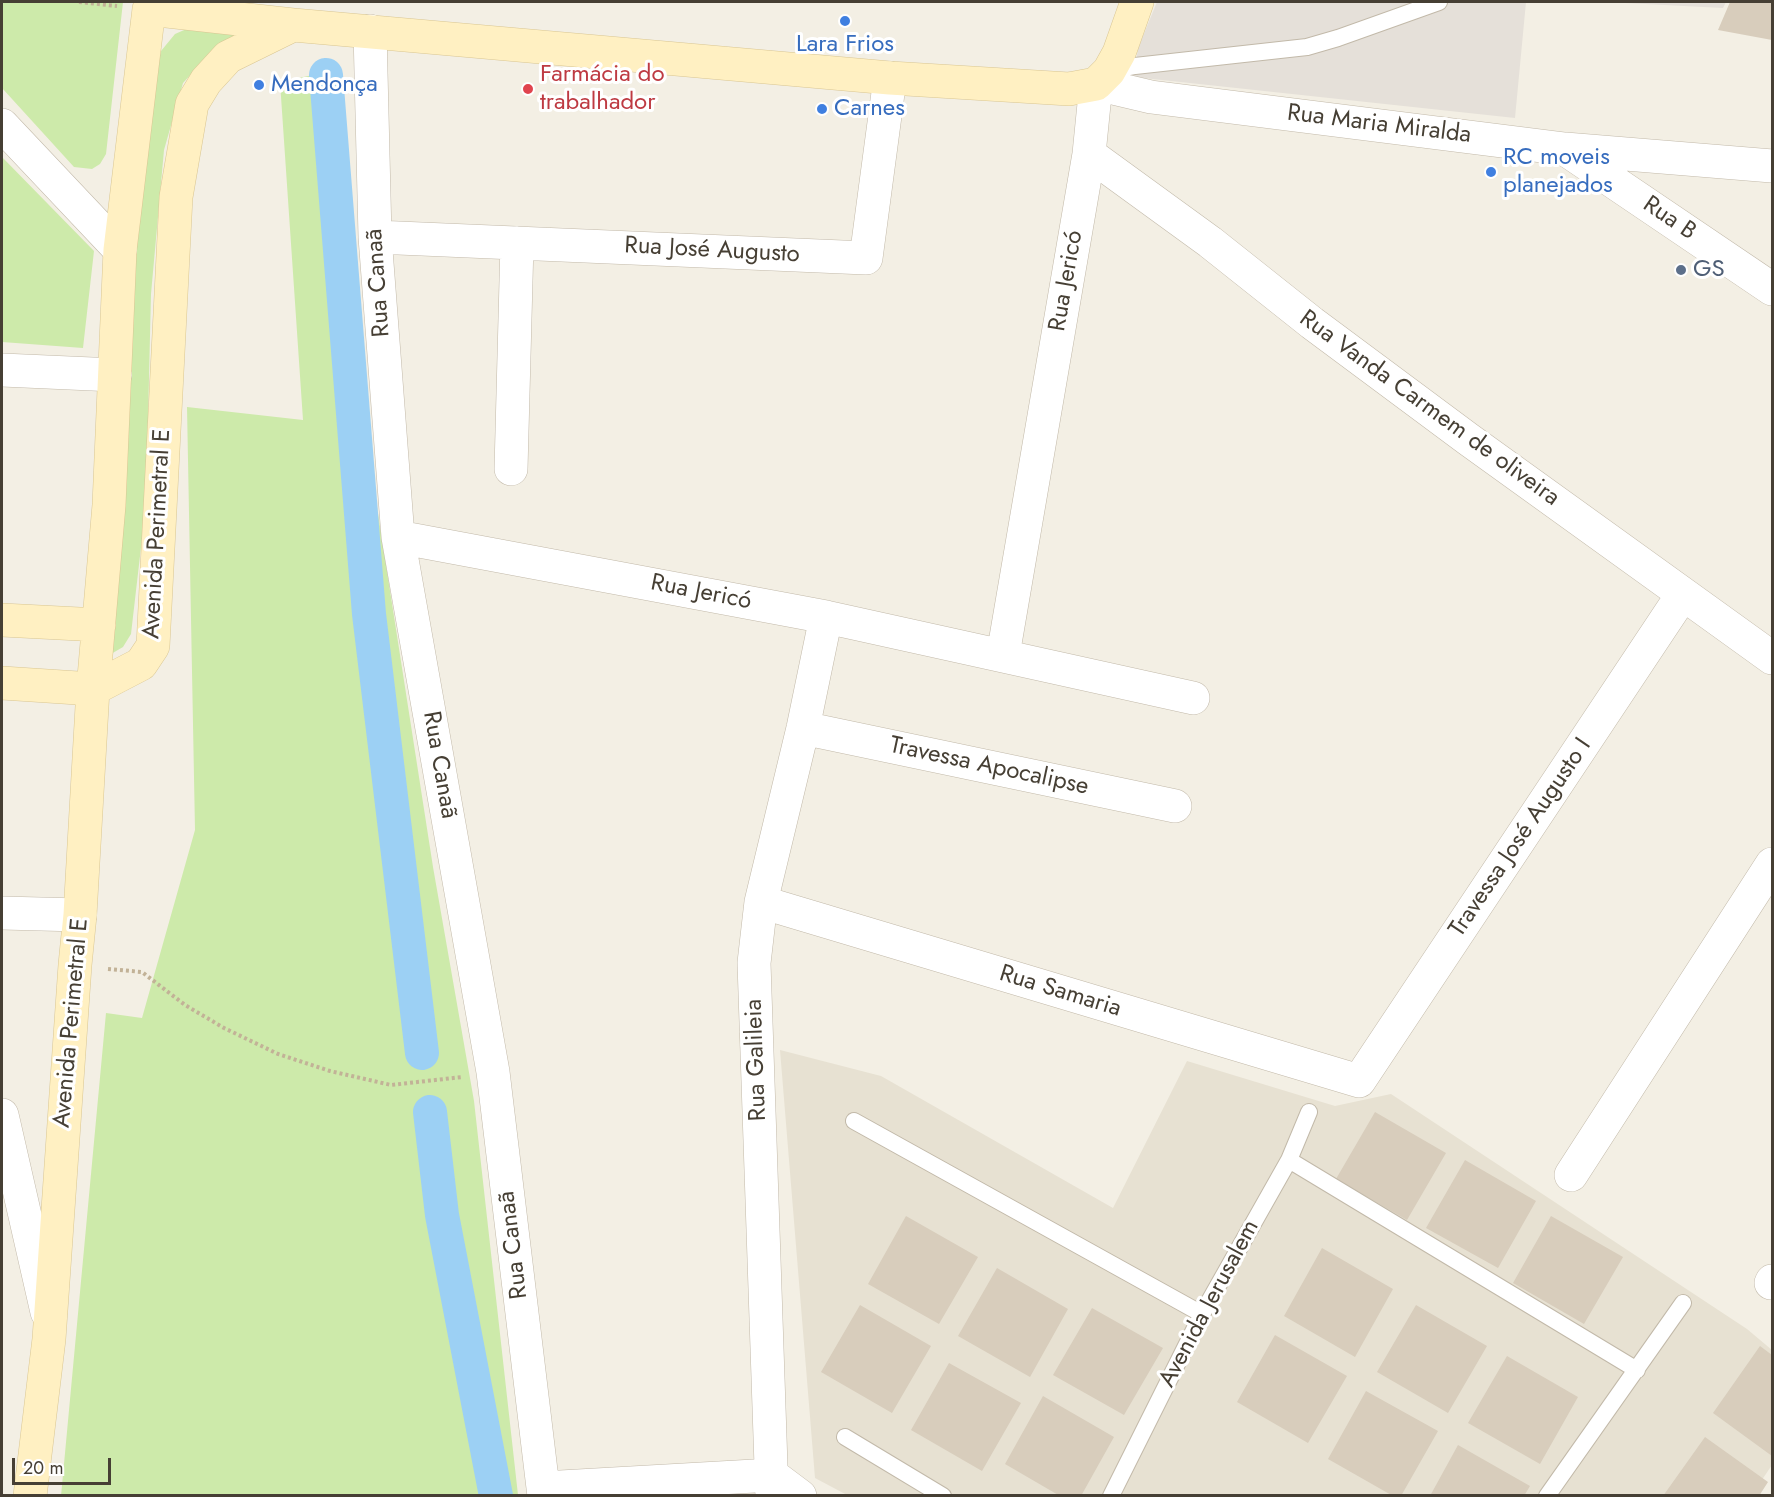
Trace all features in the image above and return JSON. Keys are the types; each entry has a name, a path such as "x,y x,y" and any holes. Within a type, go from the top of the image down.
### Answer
{"street":[{"path":"293,25 890,78 1069,89 1102,77 1119,53 1137,2"},
{"name":"Avenida Perimetral E","path":"30,1496 50,1322 80,915 93,689 110,505 120,250 149,5 293,25"},
{"name":"Avenida Perimetral E","path":"93,689 141,664 153,646 176,197 192,104 206,81 228,57 293,25"},
{"name":"Rua Canaã","path":"370,31 375,237 398,537 493,1072 544,1492"},
{"name":"Rua Maria Miralda","path":"1102,77 1151,96 1565,149 1773,166"},
{"name":"Rua Jericó","path":"1002,655 1102,77"},
{"name":"Rua José Augusto","path":"375,237 866,258 890,78"},
{"path":"2,125 120,250"},
{"name":"Rua B","path":"1565,149 1773,289"},
{"name":"Rua Vanda Carmem de oliveira","path":"1089,154 1210,242 1348,351 1773,658"},
{"path":"511,469 517,243"},
{"path":"2,370 115,375"},
{"name":"Rua Jericó","path":"398,537 826,617 1193,698"},
{"name":"Travessa José Augusto I","path":"1359,1082 1683,594"},
{"name":"Rua Galileia","path":"772,1485 754,963 761,902 803,728 826,617"},
{"path":"2,620 99,625"},
{"path":"2,683 93,689"},
{"name":"Travessa Apocalipse","path":"803,728 1175,806"},
{"path":"1571,1175 1773,864"},
{"name":"Rua Samaria","path":"761,902 1359,1082"},
{"path":"2,913 80,915"},
{"path":"2,1115 50,1322"},
{"path":"544,1492 772,1485 800,1496"}],"lane":[{"path":"1102,77 1135,66 1307,47 1439,2"},
{"name":"Avenida Jerusalem","path":"1111,1496 1202,1314 1289,1160 1309,1113"},
{"path":"854,1121 1202,1314"},
{"path":"1289,1160 1637,1370"},
{"path":"1547,1496 1683,1304"},
{"path":"845,1437 943,1496"}],"path":[{"path":"75,965 142,972 185,1005 224,1028 278,1054 330,1071 392,1085 441,1081 493,1072"}],"shaded area":[{"path":"1157,2 1526,2 1515,118 1134,77 1138,48"},
{"path":"1606,2 1726,2 1723,8"},
{"path":"780,1050 881,1076 1113,1208 1187,1061 1335,1106 1391,1094 1747,1329 1772,1350 1772,1465 1751,1496 847,1495 815,1478"}],"green space":[{"path":"2,2 123,2 106,154 100,164 92,169 74,167 2,88"},
{"path":"191,27 245,32 213,50 183,83 164,150 151,294 146,504 131,634 123,647 111,654 123,363 156,68 161,51 175,34"},
{"path":"341,69 345,152 372,475 433,867 474,1101 518,1495 61,1496 106,1013 142,1018 195,830 187,407 303,420 280,82"},
{"path":"2,157 94,251 83,348 2,342"}],"building":[{"path":"1730,2 1772,2 1772,40 1718,30"},
{"path":"1375,1112 1446,1153 1407,1220 1336,1179"},
{"path":"1465,1160 1536,1201 1498,1268 1426,1228"},
{"path":"906,1216 978,1257 939,1324 868,1284"},
{"path":"1551,1216 1623,1257 1584,1324 1513,1283"},
{"path":"1322,1248 1393,1289 1355,1357 1284,1316"},
{"path":"997,1268 1068,1309 1030,1377 958,1336"},
{"path":"860,1305 931,1346 892,1413 821,1372"},
{"path":"1416,1305 1487,1346 1448,1413 1377,1372"},
{"path":"1092,1308 1163,1348 1124,1415 1053,1375"},
{"path":"1275,1335 1347,1376 1308,1443 1237,1402"},
{"path":"1760,1346 1772,1355 1772,1456 1713,1413"},
{"path":"1507,1356 1578,1397 1540,1464 1468,1423"},
{"path":"949,1363 1021,1403 982,1471 911,1430"},
{"path":"1366,1391 1438,1431 1401,1496 1393,1496 1328,1459"},
{"path":"1043,1396 1114,1437 1081,1496 1060,1496 1005,1464"},
{"path":"1705,1437 1768,1482 1759,1496 1663,1496"},
{"path":"1458,1445 1530,1486 1524,1496 1430,1496"}],"waterway":[{"path":"326,75 369,614 422,1053"},
{"path":"430,1112 442,1215 496,1496"}],"place":[{"name":"Lara Frios","path":"845,21"},
{"name":"Mendonça","path":"259,85"},
{"name":"Farmácia do trabalhador","path":"528,89"},
{"name":"Carnes","path":"822,109"},
{"name":"RC moveis planejados","path":"1491,172"},
{"name":"GS","path":"1681,270"}]}
